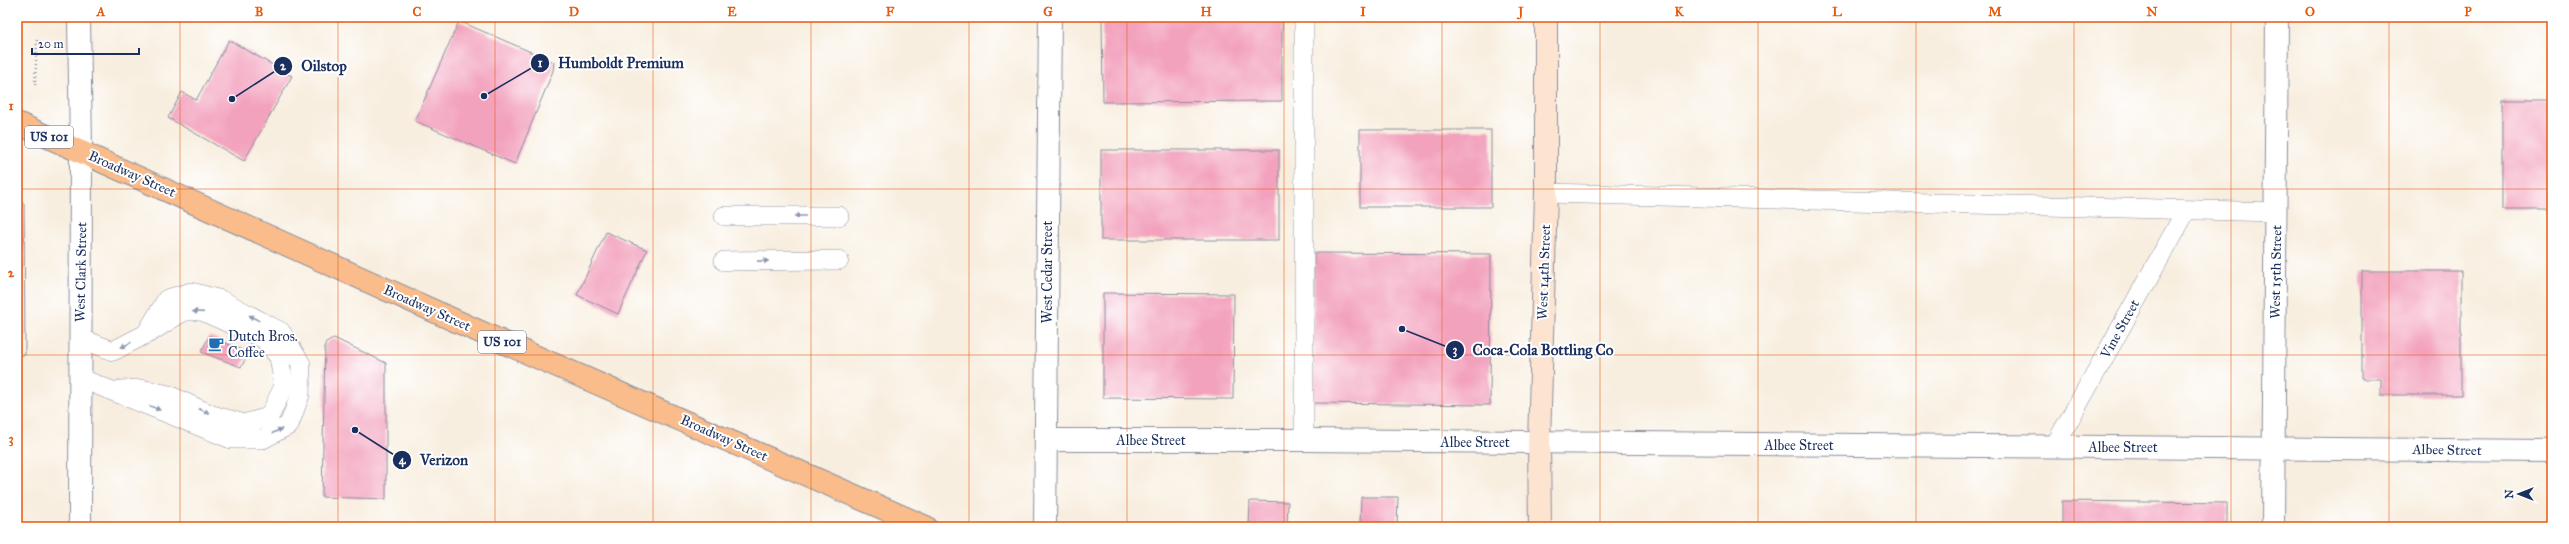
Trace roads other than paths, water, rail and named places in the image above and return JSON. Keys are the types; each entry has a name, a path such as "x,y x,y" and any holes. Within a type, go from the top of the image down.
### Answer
{"highway":[{"name":"Broadway Street","path":"17,123 507,344 926,527"}],"street":[{"name":"West Clark Street","path":"79,17 81,151 80,527"},
{"name":"West Cedar Street","path":"1045,527 1050,17"},
{"name":"West 14th Street","path":"1540,527 1539,443 1546,193 1546,17"},
{"name":"West 15th Street","path":"2273,527 2277,17"},
{"name":"Albee Street","path":"1046,440 1304,440 2552,451"}],"lane":[{"path":"1304,17 1304,440"},
{"path":"1546,193 2276,212"},
{"name":"Vine Street","path":"2054,447 2186,210"},
{"path":"724,216 839,216"},
{"path":"724,261 839,260"},
{"path":"80,338 113,351 146,334 167,299 191,292 221,300 281,332 301,364 300,395 289,425 263,439 231,439 80,378"}],"place":[{"name":"Humboldt Premium","path":"484,96"},
{"name":"Oilstop","path":"232,99"},
{"name":"Coca-Cola Bottling Co","path":"1402,329"},
{"name":"Dutch Bros. Coffee","path":"216,344"},
{"name":"Verizon","path":"355,430"}]}
